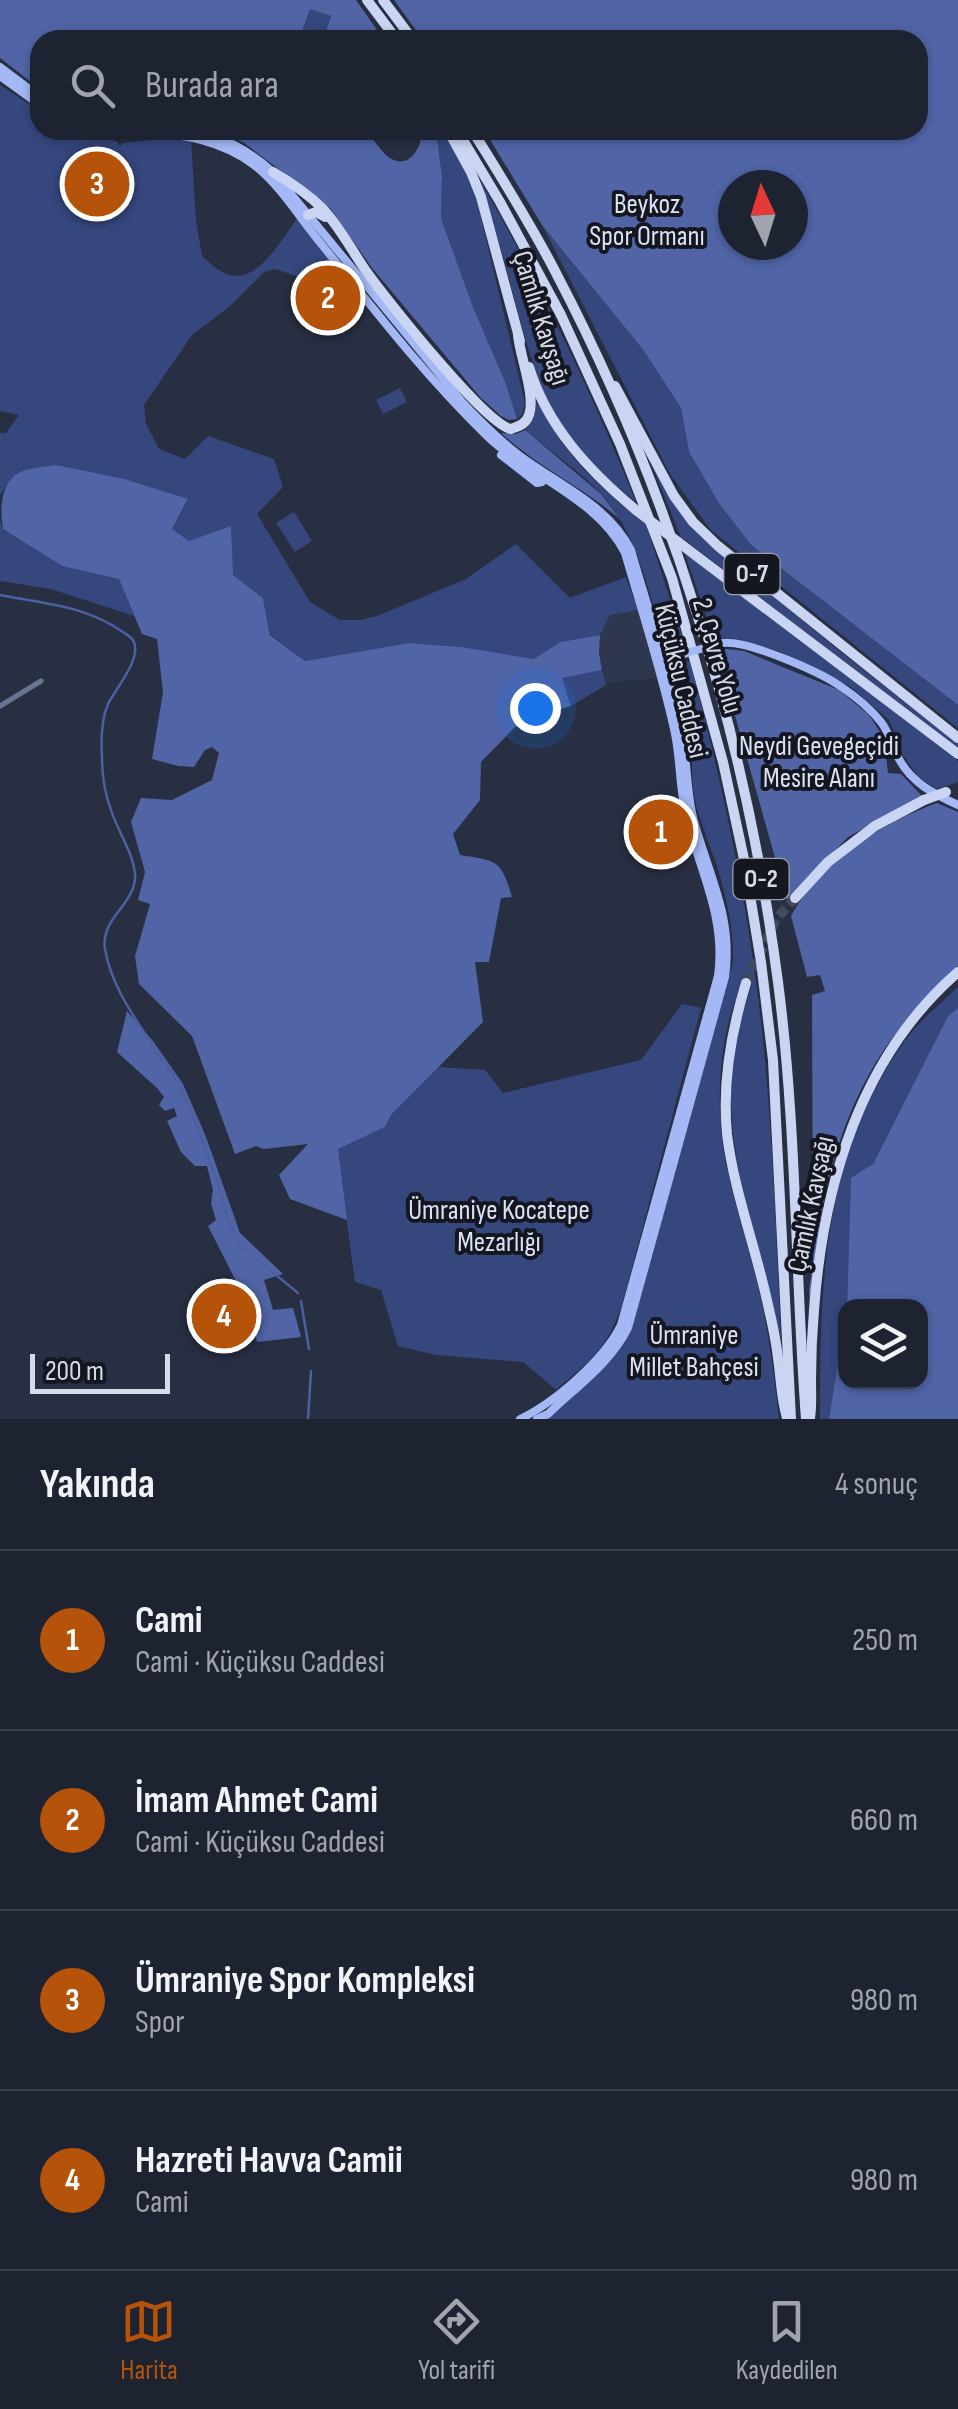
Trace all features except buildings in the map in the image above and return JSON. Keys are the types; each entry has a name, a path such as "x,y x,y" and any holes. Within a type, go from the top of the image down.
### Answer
{"highway":[{"path":"368,0 389,30"},
{"path":"383,0 406,30"},
{"name":"Çamlık Kavşağı","path":"453,140 481,197 532,378 564,437 605,484 636,510 958,754"},
{"name":"2. Çevre Yolu","path":"462,140 554,300 620,444 672,578 723,762 762,962 773,1060 789,1419"},
{"name":"2. Çevre Yolu","path":"478,140 556,273 645,468 684,573 722,704 758,858 778,982 808,1419"},
{"path":"273,172 322,207 353,253"},
{"path":"306,220 311,212 320,213 472,398 498,424 511,429 523,424 530,413 518,335"},
{"name":"Çamlık Kavşağı","path":"600,364 625,401 661,474 694,522 718,546 958,738"},
{"path":"796,898 828,862 875,826 952,790"},
{"name":"Çamlık Kavşağı","path":"808,1419 820,1251 844,1147 872,1082 898,1041 958,972"},
{"name":"Çamlık Kavşağı","path":"746,983 728,1059 727,1131 768,1305 783,1405 789,1419"}],"main road":[{"path":"0,67 30,90"},
{"path":"0,76 30,98"},
{"name":"Küçüksu Caddesi","path":"215,140 234,144 273,172 306,220"},
{"name":"Küçüksu Caddesi","path":"215,140 256,166 306,220 468,418 499,450 585,500 622,532 631,550 659,661 679,718 682,794 712,896 720,940 713,1006 628,1328 608,1358 548,1414 537,1419"},
{"name":"Küçüksu Caddesi","path":"359,285 490,431 616,536 625,552 659,661 682,757"},
{"path":"499,450 504,448 533,464"},
{"path":"656,639 668,650 686,653"},
{"path":"659,661 723,643 738,643 837,684 866,705 885,726 911,776 932,793 958,806"},
{"path":"666,674 672,661 686,653"},
{"name":"Küçüksu Caddesi","path":"520,1419 545,1406 603,1354 621,1326 635,1290"}],"street":[{"path":"0,706 41,681"}],"shaded area":[{"path":"638,610 659,678 606,685 599,653 600,635 610,615"}],"green space":[{"path":"0,0 356,0 377,30 326,30 331,16 310,9 303,30 30,30 30,81 0,58"},
{"name":"Beykoz Spor Ormanı","path":"394,0 958,0 958,705 751,545 718,502 689,452 681,408 644,351 542,225 490,140 928,140 928,30 416,30"},
{"path":"310,9 331,16 326,30 303,30"},
{"path":"0,85 30,104 30,140 111,140 120,146 151,140 191,140 202,256 222,272 234,276 256,269 297,219 337,269 309,283 275,269 264,272 230,306 192,335 144,405 146,424 159,449 185,459 208,436 274,459 283,487 257,514 310,602 340,620 377,616 466,579 516,544 570,598 626,577 638,610 610,615 600,635 560,642 534,659 409,643 305,661 270,634 263,598 172,530 188,500 17,473 0,495 0,433 6,433 19,415 0,411"},
{"path":"239,140 374,140 387,156 401,161 412,156 420,140 437,140 441,218 517,419 501,416 480,397 372,268 330,208"},
{"path":"437,140 449,140 475,192 525,403 517,419 441,218"},
{"path":"477,175 562,336 636,502 580,451 548,401 529,352"},
{"path":"542,225 644,351 681,408 689,452 718,502 751,545 958,705 958,728 710,529 670,474"},
{"path":"400,388 407,402 383,414 376,400"},
{"path":"537,400 562,443 585,471 645,522 686,648 673,648 663,640 640,564 615,512 585,479 525,430 534,418"},
{"path":"525,430 601,494 620,519 501,433"},
{"path":"56,465 124,479 188,499 172,529 189,541 231,526 233,575 263,598 270,635 305,661 409,643 534,659 560,642 600,635 602,670 562,678 571,706 515,727 481,762 480,800 453,834 460,855 496,864 512,897 501,898 489,962 475,962 483,1022 391,1115 385,1127 338,1149 347,1220 290,1199 279,1175 308,1144 264,1149 256,1146 235,1154 192,1036 139,984 135,956 150,904 138,900 145,872 131,822 141,798 172,800 212,780 219,753 212,747 205,750 194,767 152,759 163,692 157,639 142,634 119,579 62,566 3,529 2,500 10,481 24,471"},
{"path":"652,466 680,513 702,538 958,744 958,749 681,537"},
{"path":"294,512 312,541 295,552 276,523"},
{"path":"0,520 3,529 62,566 119,578 134,616 51,589 0,581"},
{"path":"685,554 958,761 958,782 937,789 919,778 903,755 889,720 851,687 779,651 730,638 714,639"},
{"name":"Neydi Gevegeçidi Mesire Alanı","path":"744,651 839,690 869,715 884,738 888,773 901,774 922,796 848,837 787,900 717,652"},
{"name":"Ümraniye Millet Bahçesi","path":"690,661 735,856 761,1020 781,1339 744,1196 732,1123 733,1051 752,984 743,980 726,1035 720,1112 727,1169 764,1316 779,1419 544,1419 631,1331 733,962 729,912 696,804 689,733 675,682 676,665"},
{"path":"602,670 606,685 571,706 562,677"},
{"path":"937,803 958,812 958,966 893,1037 855,1103 827,1186 810,1307 812,995 825,991 820,975 807,977 791,916 818,878 854,847 874,833"},
{"path":"958,987 958,1008 948,1016 873,1164 851,1179 847,1299 838,1299 838,1362 829,1419 820,1419 825,1271 841,1176 877,1086 904,1042"},
{"name":"Ümraniye Kocatepe Mezarlığı","path":"682,1004 701,1008 622,1305 596,1353 556,1390 523,1362 436,1355 398,1346 381,1290 355,1282 337,1149 385,1127 391,1115 438,1067 485,1070 503,1093 641,1060"},
{"path":"958,1008 958,1419 829,1419 838,1362 838,1389 928,1389 928,1299 847,1299 851,1178 873,1164 948,1016"},
{"path":"127,1011 183,1084 240,1233 283,1274 264,1280 273,1310 293,1308 301,1337 257,1342 251,1319 240,1321 232,1297 240,1289 208,1226 216,1220 207,1166 195,1166 181,1152 167,1121 177,1116 174,1108 165,1111 159,1105 164,1097 157,1088 117,1052"}],"waterway":[{"path":"0,595 94,616 134,642 134,658 108,704 102,730 106,791 135,874 130,894 108,928 105,949 127,1006 179,1085 237,1239 298,1293"},
{"path":"301,1301 309,1349"},
{"path":"308,1419 311,1371"}],"tunnel":[{"path":"746,983 776,919 795,898"}],"place":[{"name":"Ümraniye Spor Kompleksi","path":"97,184"},
{"name":"İmam Ahmet Cami","path":"328,298"},
{"name":"Cami","path":"661,832"},
{"name":"Hazreti Havva Camii","path":"224,1316"}]}
